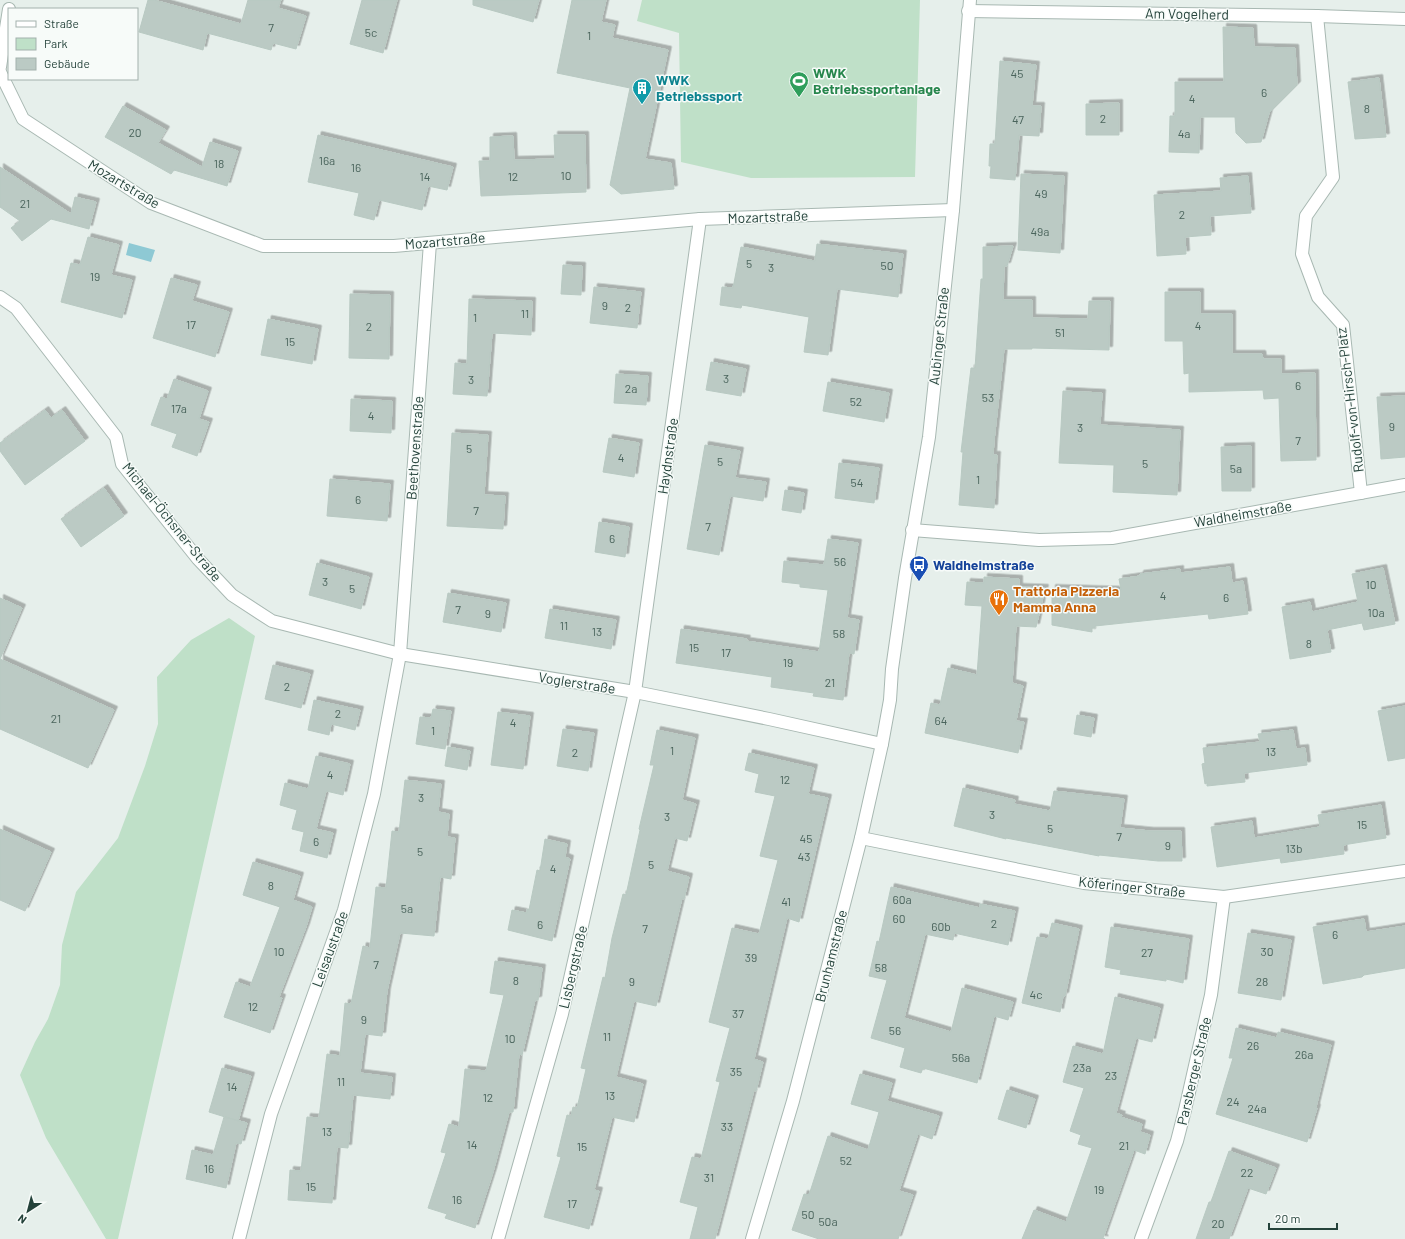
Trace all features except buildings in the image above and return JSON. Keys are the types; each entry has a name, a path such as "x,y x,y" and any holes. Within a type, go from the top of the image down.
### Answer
{"street":[{"name":"Am Vogelherd","path":"969,6 1405,19"},
{"name":"Aubinger Straße","path":"892,669 912,530 929,437 953,210 969,6"},
{"path":"0,67 8,15"},
{"name":"Rudolf-von-Hirsch-Platz","path":"1317,16 1333,177 1306,216 1302,254 1318,297 1343,325 1360,493"},
{"name":"Mozartstraße","path":"0,72 23,119 151,203 263,246 394,246 700,219 953,210"},
{"name":"Haydnstraße","path":"635,692 700,219"},
{"name":"Beethovenstraße","path":"400,654 430,243"},
{"name":"Michael-Öchsner-Straße","path":"0,297 16,308 116,437 122,464 198,559 232,595 272,621"},
{"name":"Waldheimstraße","path":"912,530 1039,540 1112,538 1405,485"},
{"name":"Voglerstraße","path":"272,621 400,654 635,692 882,744"},
{"name":"Leisaustraße","path":"240,1239 271,1114 344,910 374,794 400,654"},
{"name":"Brunhamstraße","path":"752,1239 794,1101 861,838 882,744 890,700 892,669"},
{"name":"Lisbergstraße","path":"498,1239 562,1014 635,692"},
{"name":"Köferinger Straße","path":"861,838 1084,883 1224,897 1405,871"},
{"name":"Parsberger Straße","path":"1141,1239 1177,1141 1185,1110 1211,995 1224,897"}],"green space":[{"name":"WWK Betriebssportanlage","path":"642,0 920,0 915,177 751,178 681,162 679,33 637,21"},
{"path":"229,618 255,636 118,1239 106,1239 46,1138 20,1075 35,1042 48,1019 60,985 62,945 76,892 118,838 145,766 158,724 157,677 191,640"}],"water":[{"path":"129,243 155,250 151,262 126,255"}],"place":[{"name":"WWK Betriebssportanlage","path":"799,98"},
{"name":"WWK Betriebssport","path":"642,105"},
{"name":"Waldheimstraße","path":"919,582"},
{"name":"Trattoria Pizzeria Mamma Anna","path":"999,616"}]}
